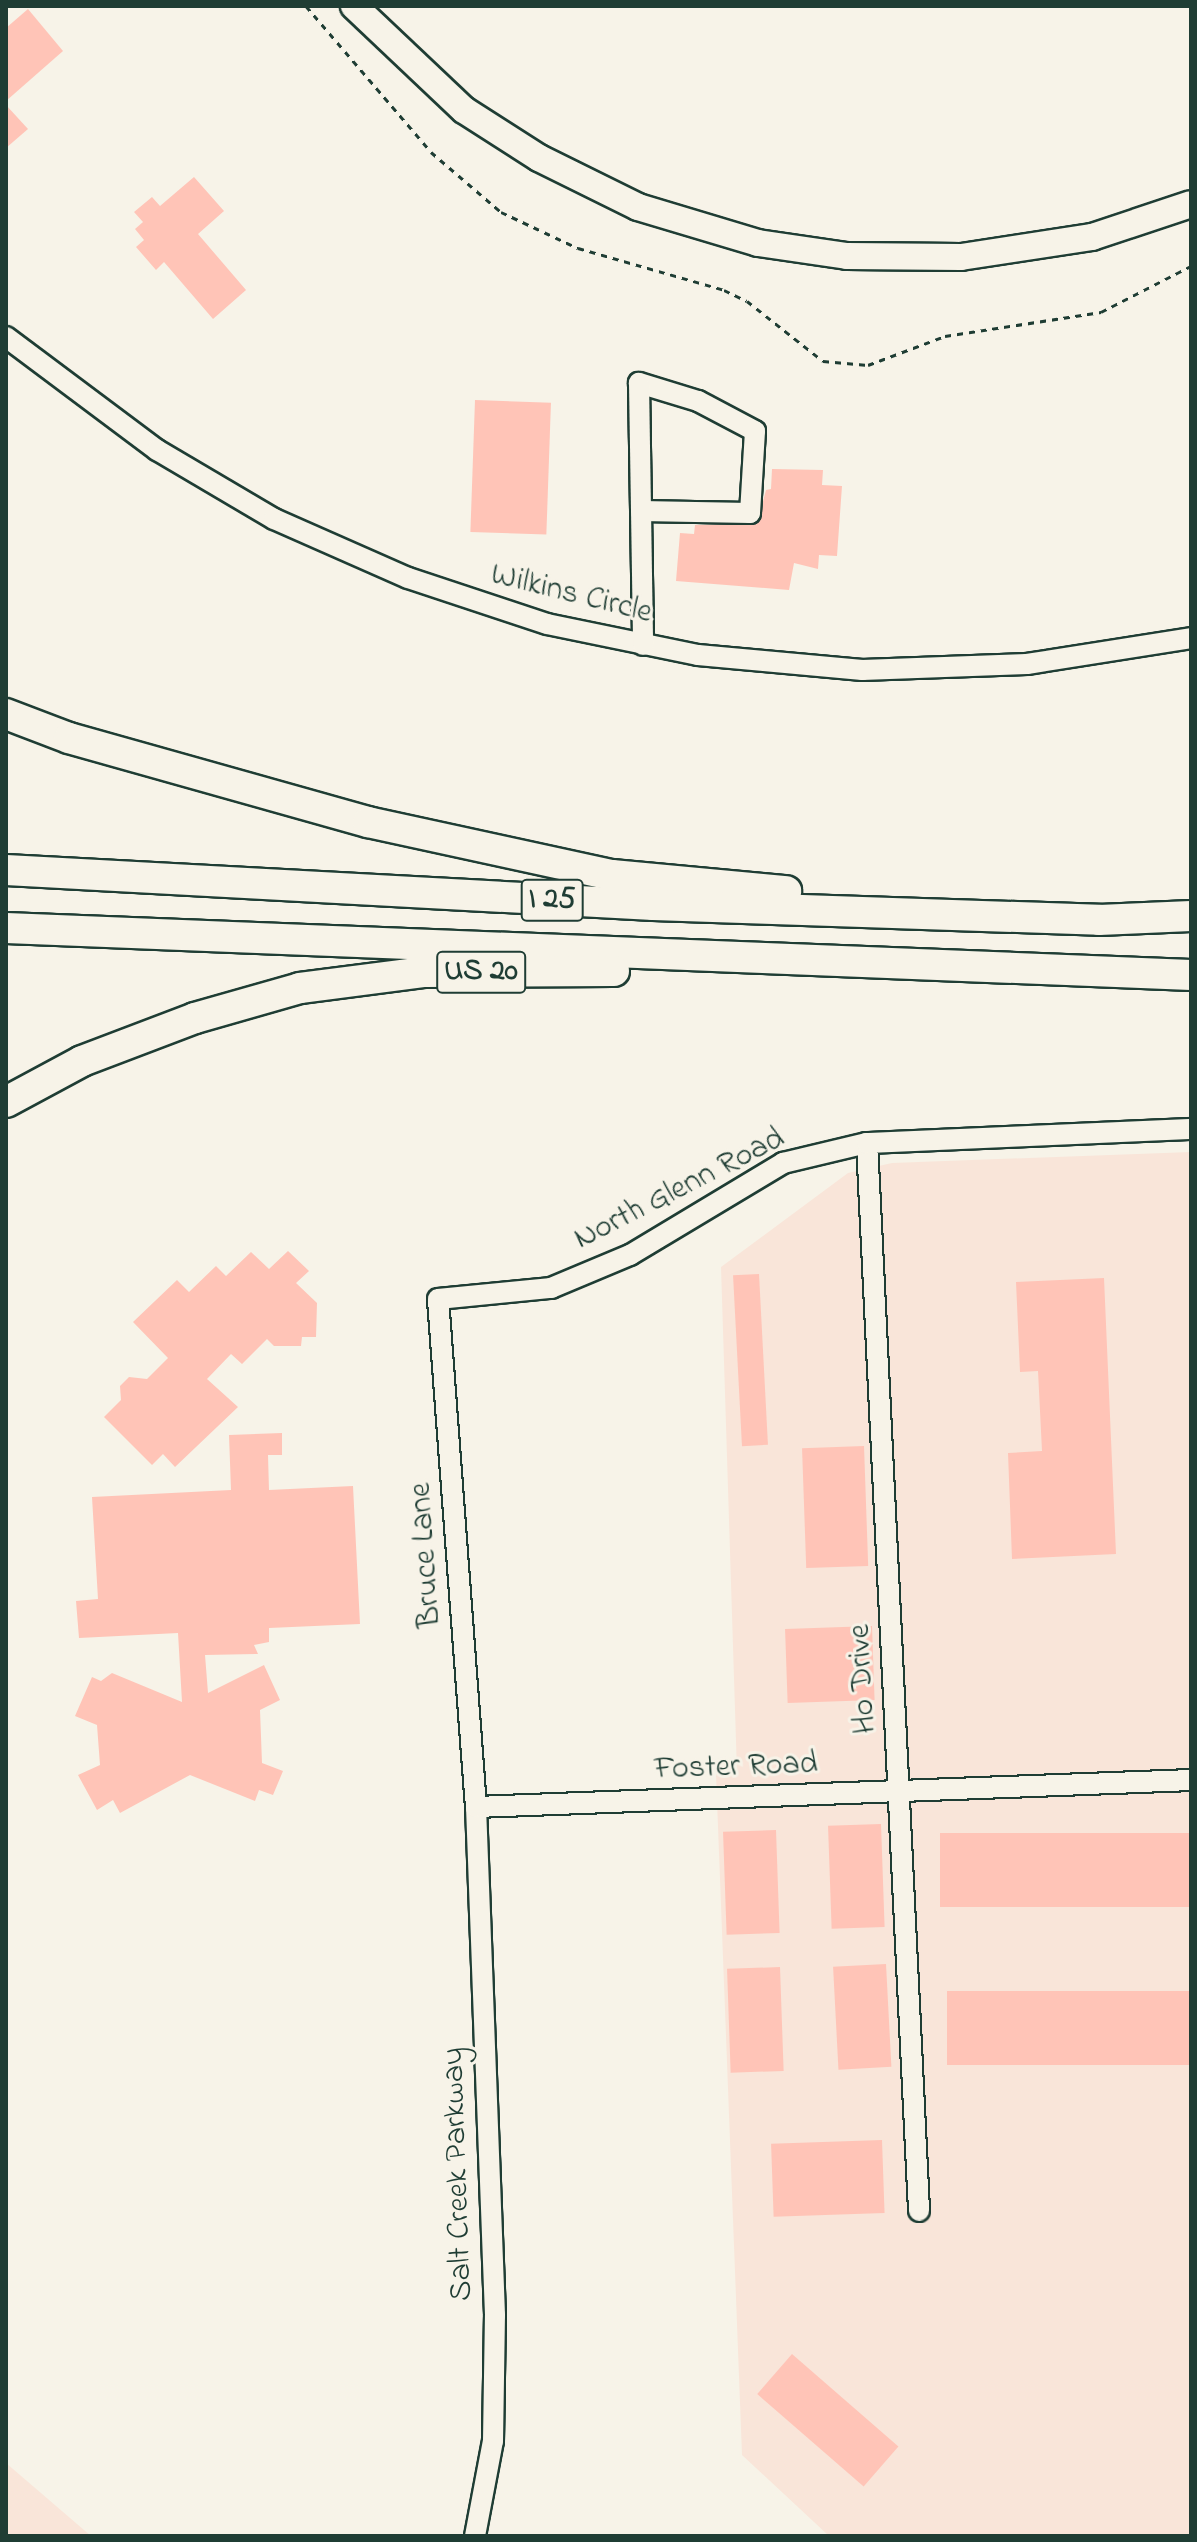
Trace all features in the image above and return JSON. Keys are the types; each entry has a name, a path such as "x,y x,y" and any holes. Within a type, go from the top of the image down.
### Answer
{"highway":[{"path":"6,714 69,738 368,822 612,875 1099,920"},
{"name":"I 25","path":"6,870 653,905 1099,920 1191,916"},
{"name":"I 25","path":"6,928 980,970 1191,975"},
{"name":"US 20","path":"6,1102 82,1061 195,1018 331,984 423,972 980,970"}],"main road":[{"path":"354,6 464,110 539,158 638,207 758,243 847,256 961,257 1092,237 1191,204"}],"street":[{"name":"Wilkins Circle","path":"6,337 157,450 314,538 466,599 643,645 698,655 905,669 1027,664 1191,638"},
{"path":"641,511 750,513 755,431 698,401 639,383 643,645"},
{"name":"North Glenn Road","path":"438,1299 551,1288 630,1255 783,1163 867,1143 1191,1129"},
{"name":"Ho Drive","path":"867,1143 919,2211"},
{"name":"Bruce Lane","path":"438,1299 476,1807"},
{"name":"Foster Road","path":"476,1807 1191,1780"},
{"name":"Salt Creek Parkway","path":"475,2536 493,2441 495,2315 476,1807"}],"shaded area":[{"path":"1191,1152 1191,2536 829,2536 742,2455 716,1774 737,1773 721,1267 848,1173 892,1163"},
{"path":"6,2463 91,2536 6,2536"}],"building":[{"path":"28,9 63,51 6,101 6,28"},
{"path":"6,105 28,129 6,148"},
{"path":"194,177 224,211 198,234 246,290 213,319 164,262 156,270 136,247 144,240 135,229 143,222 134,212 152,197 160,206"},
{"path":"475,400 551,403 546,535 470,532"},
{"path":"772,469 823,470 822,485 842,486 837,556 819,555 818,569 794,563 789,590 676,581 680,533 694,534 695,525 757,524 766,490 771,489"},
{"path":"288,1251 309,1271 296,1283 317,1303 316,1337 302,1337 301,1346 274,1346 267,1339 242,1364 231,1354 207,1379 238,1407 175,1467 163,1454 152,1465 104,1417 121,1400 120,1386 129,1377 147,1379 168,1358 133,1322 177,1280 189,1292 216,1266 226,1276 251,1252 269,1269"},
{"path":"759,1274 768,1445 742,1446 733,1275"},
{"path":"1104,1278 1116,1554 1012,1559 1008,1453 1042,1451 1038,1371 1020,1372 1016,1282"},
{"path":"282,1433 282,1455 268,1455 269,1490 353,1486 360,1624 269,1628 269,1642 254,1645 258,1654 205,1655 208,1693 264,1665 280,1700 260,1710 262,1763 283,1771 273,1795 259,1790 255,1801 190,1775 120,1813 113,1800 97,1810 78,1775 100,1765 97,1725 75,1716 92,1677 101,1681 112,1673 182,1702 178,1633 79,1638 76,1601 98,1599 92,1497 231,1490 229,1435"},
{"path":"864,1446 868,1566 806,1568 802,1448"},
{"path":"872,1626 875,1700 788,1703 785,1629"},
{"path":"881,1824 885,1927 832,1929 828,1826"},
{"path":"776,1830 780,1933 727,1935 723,1832"},
{"path":"940,1833 1191,1833 1191,1907 940,1907"},
{"path":"886,1964 891,2067 838,2070 833,1967"},
{"path":"780,1967 784,2071 731,2073 727,1969"},
{"path":"947,1991 1191,1991 1191,2065 947,2065"},
{"path":"882,2140 885,2213 774,2217 771,2144"},
{"path":"792,2354 898,2447 864,2487 757,2394"}]}
